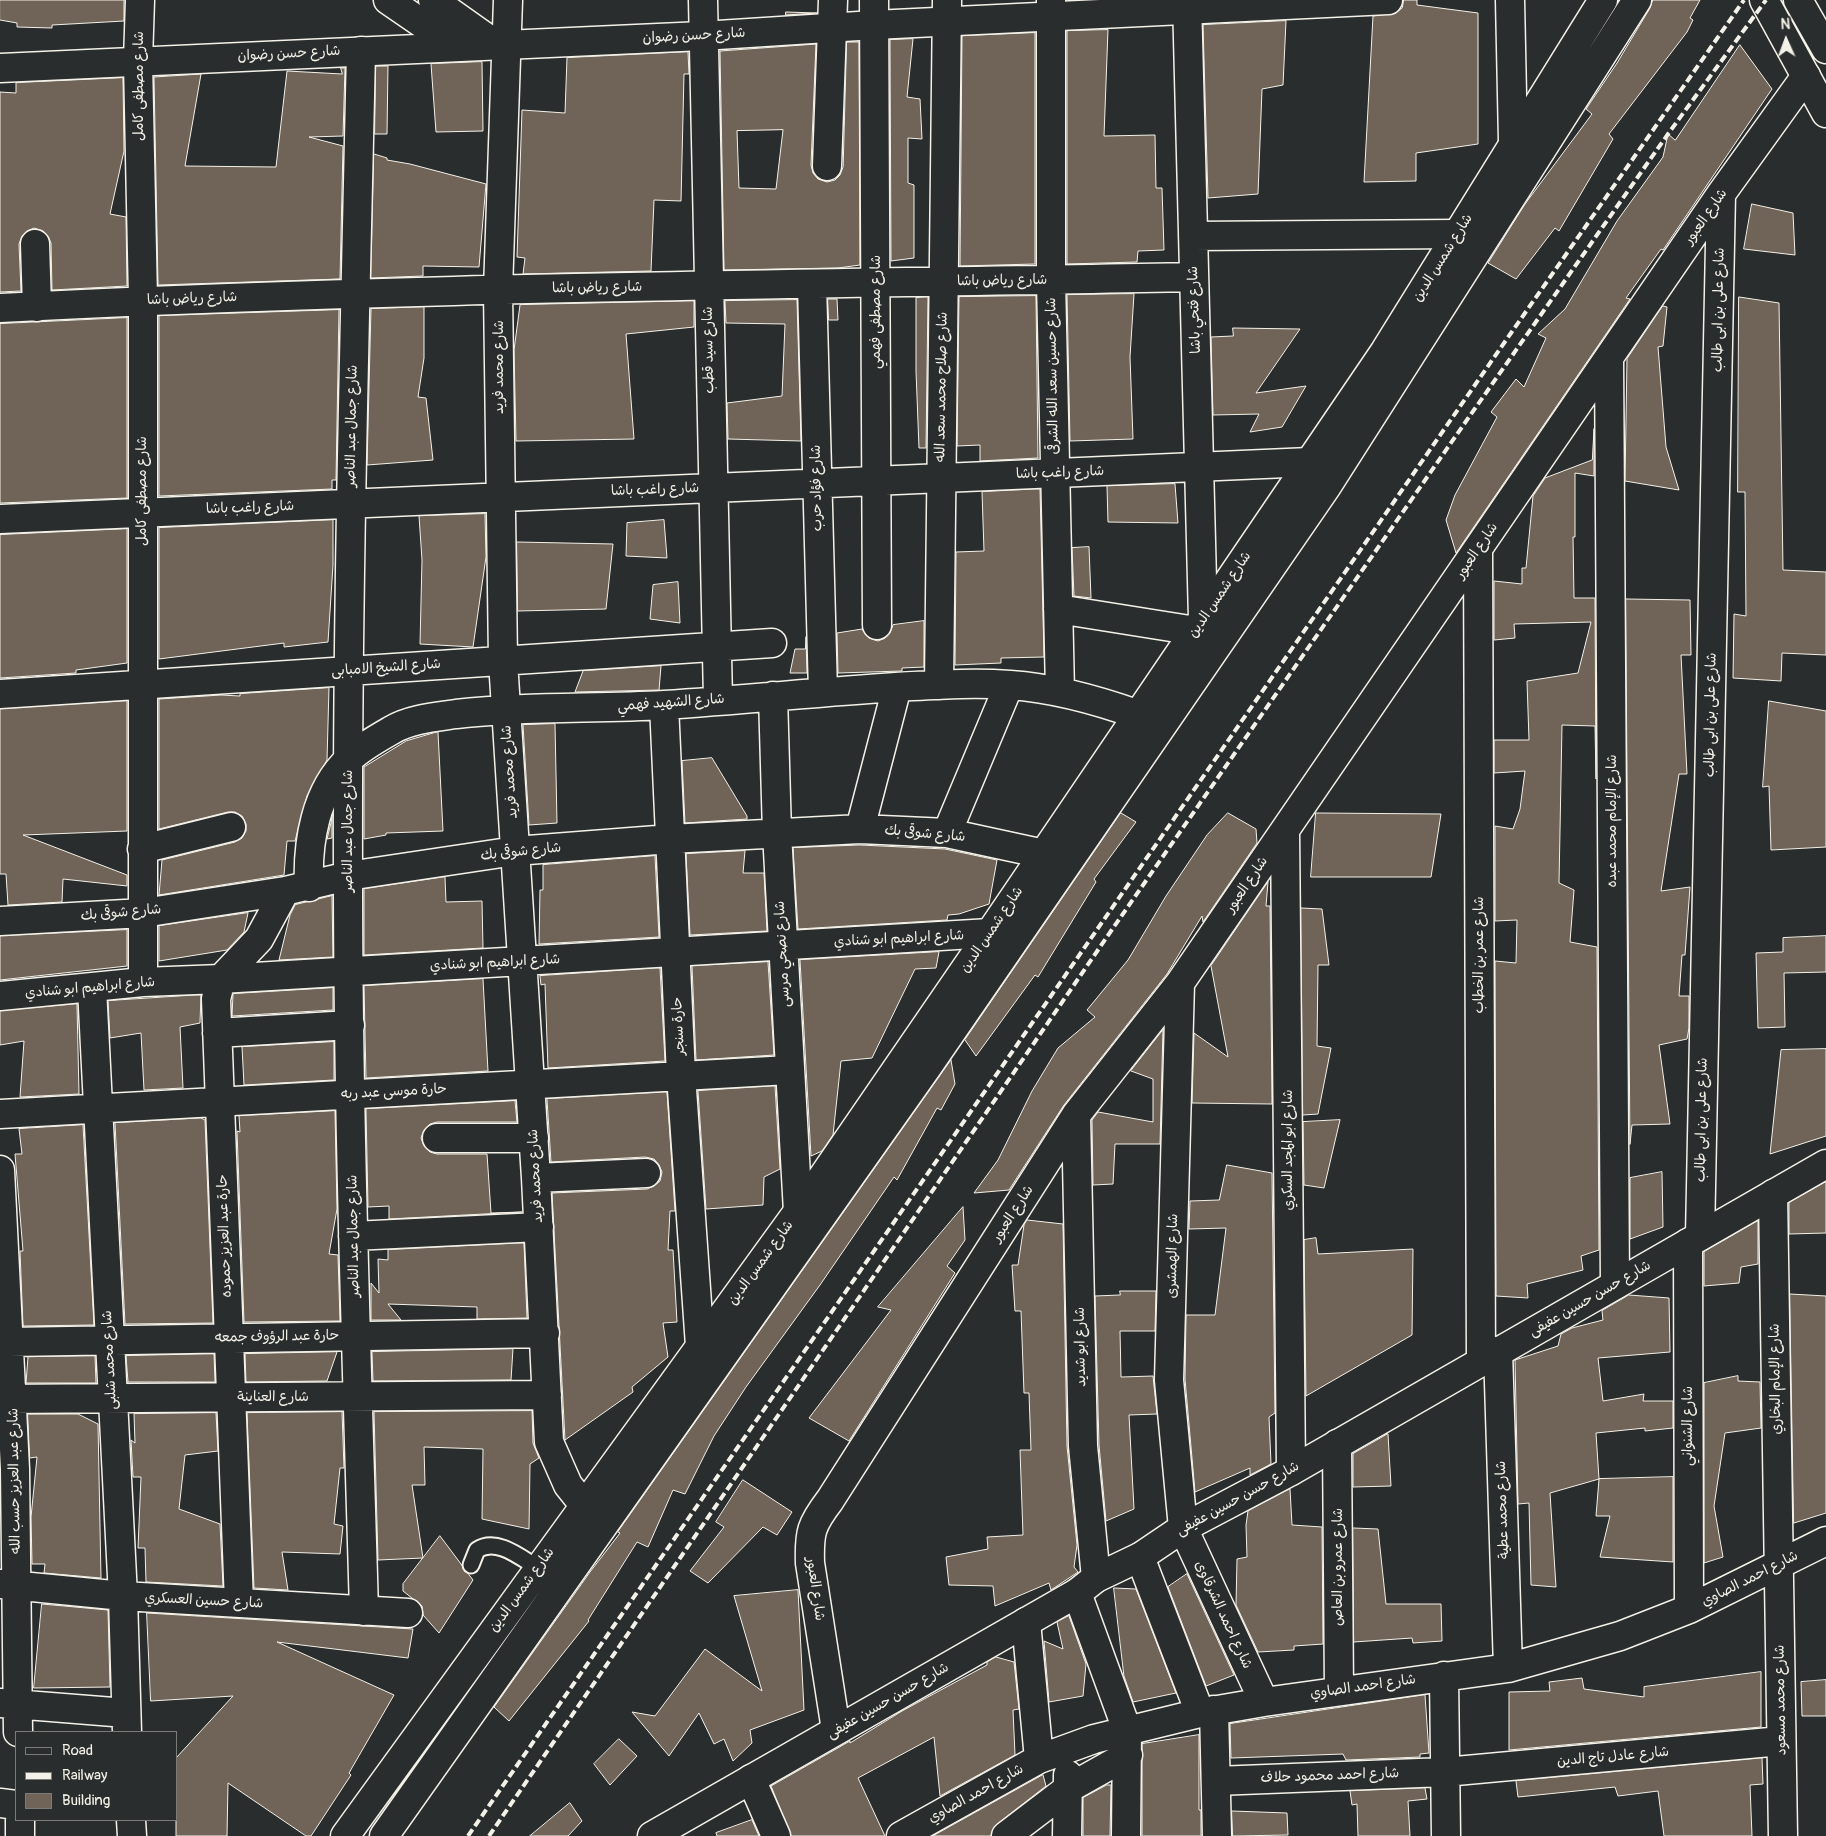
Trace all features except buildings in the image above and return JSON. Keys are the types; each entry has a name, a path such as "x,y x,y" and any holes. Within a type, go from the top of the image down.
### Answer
{"street":[{"name":"شارع مصطفى كامل","path":"140,0 138,61 143,300 143,982"},
{"path":"388,0 455,46"},
{"path":"433,0 501,44"},
{"name":"شارع محمد فريد","path":"508,0 501,44 498,290 499,497 503,661 534,1138 549,1442 568,1485 584,1505 605,1524"},
{"name":"شارع سيد قطب","path":"703,0 702,36 718,700"},
{"path":"827,166 833,0"},
{"name":"شارع حسن رضوان","path":"0,68 702,36 832,28 874,12 1388,0"},
{"path":"1510,0 1513,142"},
{"name":"شارع شمس الدين","path":"384,1836 943,1044 1327,486 1458,234 1513,142 1603,0"},
{"name":"شارع شمس الدين","path":"345,1836 798,1212 1310,462 1396,356 1637,0"},
{"path":"1764,0 1826,113"},
{"path":"1798,0 1826,49"},
{"name":"شارع فتحي باشا","path":"1187,5 1199,467 1200,625"},
{"name":"شارع حسين سعد الله الشرقى","path":"1051,9 1051,280 1060,692"},
{"name":"شارع صلاح محمد سعد الله","path":"939,685 947,11"},
{"name":"شارع مصطفى فهمي","path":"874,12 877,625"},
{"name":"شارع جمال عبد الناصر","path":"361,51 350,504 348,876 353,1236 364,1611"},
{"name":"شارع العبور","path":"836,1730 810,1564 809,1543 814,1522 830,1500 1076,1115 1180,983 1721,194 1806,76"},
{"name":"شارع على بن ابى طالب","path":"1694,1240 1721,194"},
{"path":"1193,236 1458,234"},
{"path":"35,244 37,306"},
{"name":"شارع رياض باشا","path":"0,308 143,300 498,290 1194,277"},
{"name":"شارع فؤاد حرب","path":"812,284 823,692"},
{"name":"شارع الإمام محمد عبده","path":"1609,358 1615,1285"},
{"name":"شارع راغب باشا","path":"0,519 1310,462"},
{"name":"شارع عمر بن الخطاب","path":"1478,549 1489,1356"},
{"path":"1058,609 1200,625"},
{"name":"شارع الشيخ الامبابى","path":"0,694 772,643"},
{"name":"شارع الشهيد فهمي","path":"297,889 308,859 317,814 333,781 348,759 394,728 432,717 506,710 664,705 939,685 1009,685 1060,692 1139,715"},
{"path":"947,833 1009,685"},
{"path":"860,829 897,687"},
{"name":"شارع نصحي مرسى","path":"772,696 782,946 798,1212"},
{"name":"حارة سنجر","path":"664,705 681,1075 700,1346"},
{"path":"142,850 231,827"},
{"name":"شارع شوقى بك","path":"0,921 143,913 297,889 348,876 515,851 670,839 860,829 947,833 1044,854"},
{"name":"شارع ابو المجد السكري","path":"1285,830 1290,1471"},
{"name":"حارة عبد العزيز حموده","path":"239,1603 216,999 222,979 259,939 297,889"},
{"name":"شارع ابراهيم ابو شنادي","path":"0,996 143,982 522,962 990,933"},
{"name":"شارع الهمشرى","path":"1180,983 1170,1380 1183,1528"},
{"name":"شارع محمد شلبى","path":"92,988 123,1596 127,1723"},
{"path":"218,1033 350,1025"},
{"name":"حارة موسى عبد ربه","path":"0,1114 789,1070"},
{"name":"شارع ابو شديد","path":"1076,1115 1086,1586 1128,1742"},
{"path":"437,1138 534,1138"},
{"name":"شارع حسن حسين عفيفى","path":"652,1836 1086,1586 1140,1557 1183,1528 1290,1471 1826,1164"},
{"name":"شارع عبد العزيز حسب الله","path":"0,1170 4,1291 10,1342 6,1399 9,1703 18,1731"},
{"path":"536,1178 646,1173"},
{"name":"شارع الإمام البخاري","path":"1773,1194 1779,1564"},
{"path":"353,1236 539,1227"},
{"name":"شارع الشنواني","path":"1689,1609 1694,1240"},
{"name":"حارة عبد الرؤوف جمعه","path":"10,1342 545,1333"},
{"name":"شارع محمد عطية","path":"1489,1356 1508,1668"},
{"name":"شارع العناينة","path":"6,1399 547,1395"},
{"name":"شارع عمرو بن العاص","path":"1337,1444 1339,1691"},
{"name":"شارع احمد الشرقاوى","path":"1183,1528 1264,1702"},
{"name":"شارع احمد الصاوي","path":"901,1836 1038,1759 1066,1749 1128,1742 1207,1711 1508,1668 1620,1636 1689,1609 1826,1541"},
{"path":"1140,1557 1207,1711 1216,1780 1217,1836"},
{"name":"شارع محمد مسعود","path":"1779,1564 1783,1836"},
{"name":"شارع حسين العسكري","path":"8,1584 123,1596 408,1613"},
{"path":"1026,1622 1038,1759"},
{"path":"1444,1676 1446,1836"},
{"path":"9,1703 127,1723"},
{"name":"شارع عادل تاج الدين","path":"1445,1772 1781,1741"},
{"path":"1006,1836 1128,1742"},
{"path":"1126,1836 1128,1742"},
{"path":"1066,1749 1069,1788 1067,1836"},
{"name":"شارع احمد محمود حلاف","path":"1216,1780 1445,1772"},
{"path":"751,1779 776,1836"},
{"path":"0,1803 15,1805"},
{"path":"20,1821 20,1836"},
{"path":"131,1821 132,1836"}],"lane":[{"path":"471,1565 477,1550 490,1545 500,1546 538,1568"}],"railway":[{"path":"468,1836 1744,0"},
{"path":"489,1836 1111,931 1668,134 1766,0"}]}
